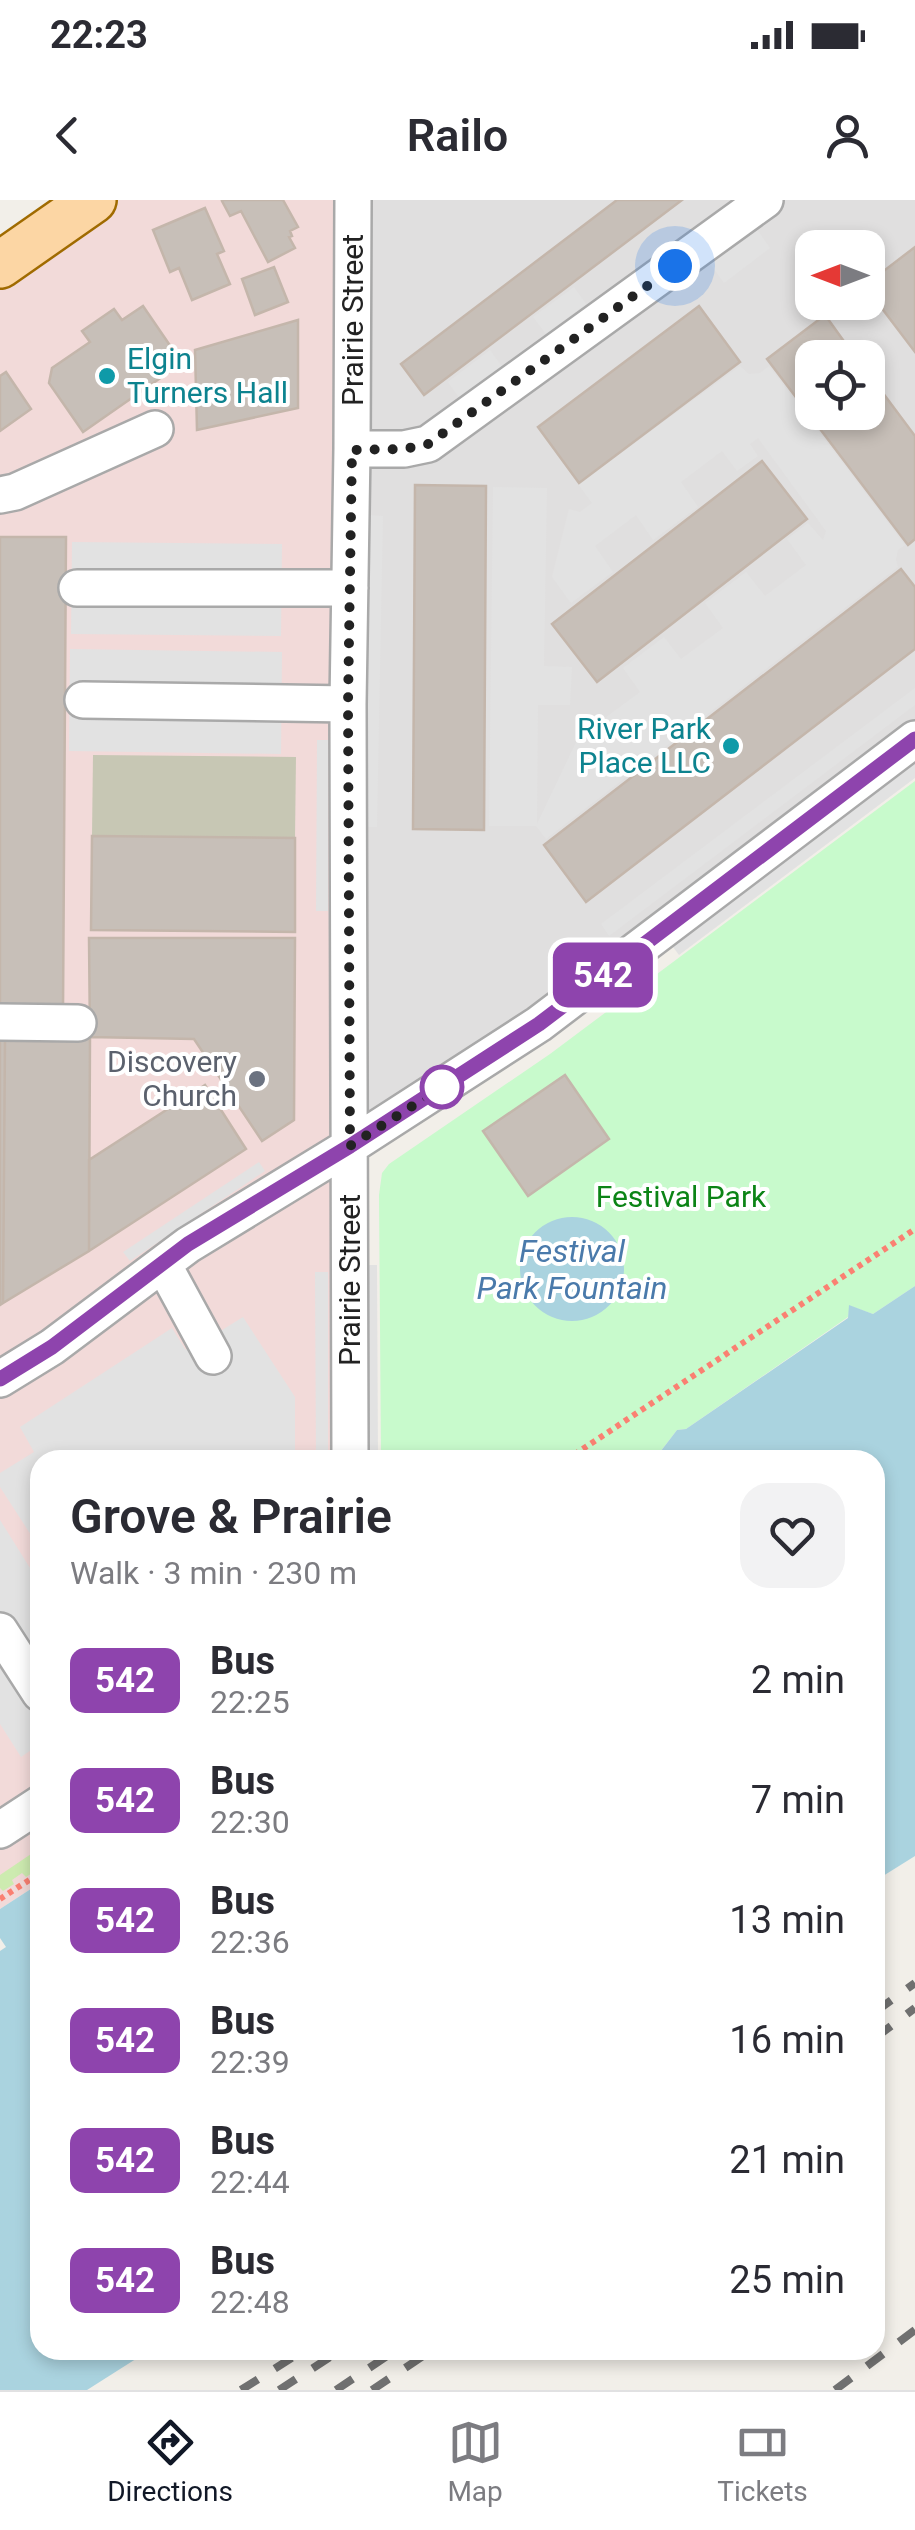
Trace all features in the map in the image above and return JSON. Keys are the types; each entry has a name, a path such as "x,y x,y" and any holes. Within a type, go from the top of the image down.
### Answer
{"main road":[{"path":"0,265 93,200"}],"street":[{"name":"Prairie Street","path":"350,1450 348,704 353,200"},
{"path":"352,450 404,449 428,444 766,200"},
{"path":"0,495 15,492 155,429"},
{"path":"77,588 350,588"},
{"path":"84,700 348,704"},
{"path":"0,1379 52,1347 188,1244 539,1024 915,738"},
{"path":"0,1022 78,1023"},
{"path":"163,1264 213,1356"},
{"path":"0,1630 30,1677"},
{"path":"0,1830 30,1810"}],"path":[{"path":"581,1450 915,1230"},
{"path":"0,1899 30,1880"}],"shaded area":[{"path":"93,200 353,200 350,1450 30,1450 30,1890 0,1909 0,265"},
{"path":"353,200 915,200 915,739 350,1146"},
{"path":"756,228 770,248 724,283 709,262"},
{"path":"574,287 586,304 546,334 533,317"},
{"path":"490,350 503,368 460,399 448,382"},
{"path":"740,366 749,374 760,373 769,366 795,400 795,430 818,430 905,545 898,550 898,567 546,839 536,826 489,826 493,487 547,488 544,666 572,667 570,705 538,705 537,824 578,738 640,692 623,668 664,637 681,659 723,628 705,603 746,572 765,596 806,565 787,539 808,523 823,540 826,531 758,438 750,444 758,456 737,471 722,451 681,482 698,507 653,540 636,515 595,546 613,572 571,603 552,577 569,509 580,512 592,503 578,484"},
{"path":"370,515 383,516 377,827 365,827"},
{"path":"72,542 282,544 281,636 71,634"},
{"path":"70,649 282,652 281,754 69,751"},
{"path":"915,688 915,705 609,936 601,924"},
{"path":"317,740 328,740 328,911 316,911"},
{"path":"93,755 296,757 295,838 92,836"},
{"path":"915,760 915,778 679,955 670,943"},
{"path":"259,1162 265,1171 130,1261 123,1252"},
{"path":"364,1265 377,1265 378,1450 365,1450"},
{"path":"315,1272 328,1272 328,1450 316,1450"},
{"path":"243,1317 295,1397 295,1450 33,1450 20,1427 172,1328 185,1349 190,1350"},
{"path":"30,1454 30,1534 0,1487 0,1473"},
{"path":"0,1520 30,1568 30,1751 21,1757 0,1724"}],"green space":[{"name":"Festival Park","path":"915,781 915,1286 873,1314 850,1306 848,1317 686,1429 677,1430 662,1450 381,1450 382,1173 389,1164 550,1054"},
{"path":"30,1855 30,1874 26,1877 22,1873 3,1891 0,1875"}],"water":[{"name":"Festival Park Fountain","path":"572,1217 592,1221 609,1232 620,1249 624,1269 620,1289 609,1306 592,1317 572,1321 552,1317 535,1306 524,1289 520,1269 524,1249 535,1232 552,1221"},
{"path":"915,1286 915,1856 885,1875 885,1450 662,1450 677,1430 686,1429 848,1318 849,1305 873,1314"},
{"path":"30,1890 30,2360 134,2360 87,2390 0,2390 0,1951 6,1947 0,1938 0,1909"}],"building":[{"path":"224,200 283,200 298,227 290,231 289,237 295,248 268,262 241,211 230,216"},
{"path":"617,200 682,200 424,395 401,364"},
{"path":"205,208 224,251 217,254 230,284 192,300 179,268 170,272 153,230"},
{"path":"915,247 915,352 885,312 885,270"},
{"path":"274,267 288,302 255,315 242,279"},
{"name":"Elgin Turners Hall","path":"143,306 182,363 83,432 49,383 52,368 90,342 82,331 114,309 122,320"},
{"path":"699,306 740,362 579,483 538,427"},
{"path":"298,320 298,408 197,430 195,350"},
{"path":"818,320 829,320 843,340 795,340 795,396 767,359"},
{"path":"6,372 31,409 0,431 0,376"},
{"path":"885,396 915,436 915,539 908,545 821,430 885,430"},
{"name":"River Park Place LLC","path":"762,461 807,519 597,682 552,624"},
{"path":"415,485 486,486 484,830 413,829"},
{"path":"0,537 66,537 63,1012 0,1012"},
{"name":"River Park Place LLC","path":"901,569 915,587 915,649 586,902 544,845"},
{"path":"92,836 295,838 295,932 91,930"},
{"name":"Discovery Church","path":"89,938 295,938 294,1120 262,1141 194,1039 90,1037"},
{"path":"0,1037 5,1037 0,1305"},
{"path":"5,1037 90,1037 89,1251 3,1303"},
{"path":"565,1075 609,1139 528,1196 483,1131"},
{"path":"205,1085 246,1149 89,1251 89,1160"}],"railway":[{"path":"885,2005 915,1983"},
{"path":"885,2030 915,2008"},
{"path":"885,2352 915,2330"},
{"path":"241,2390 288,2360"},
{"path":"279,2390 326,2360"},
{"path":"336,2390 381,2360"},
{"path":"372,2390 417,2360"},
{"path":"835,2390 875,2360"}],"bus line":[{"name":"542","path":"0,1379 52,1347 188,1244 539,1024 915,739"}],"place":[{"name":"Elgin Turners Hall","path":"107,376"},
{"name":"River Park Place LLC","path":"731,746"},
{"name":"Discovery Church","path":"257,1079"}],"route":[{"path":"442,1087 350,1146 348,704 352,450 404,449 428,444 675,266"}]}
